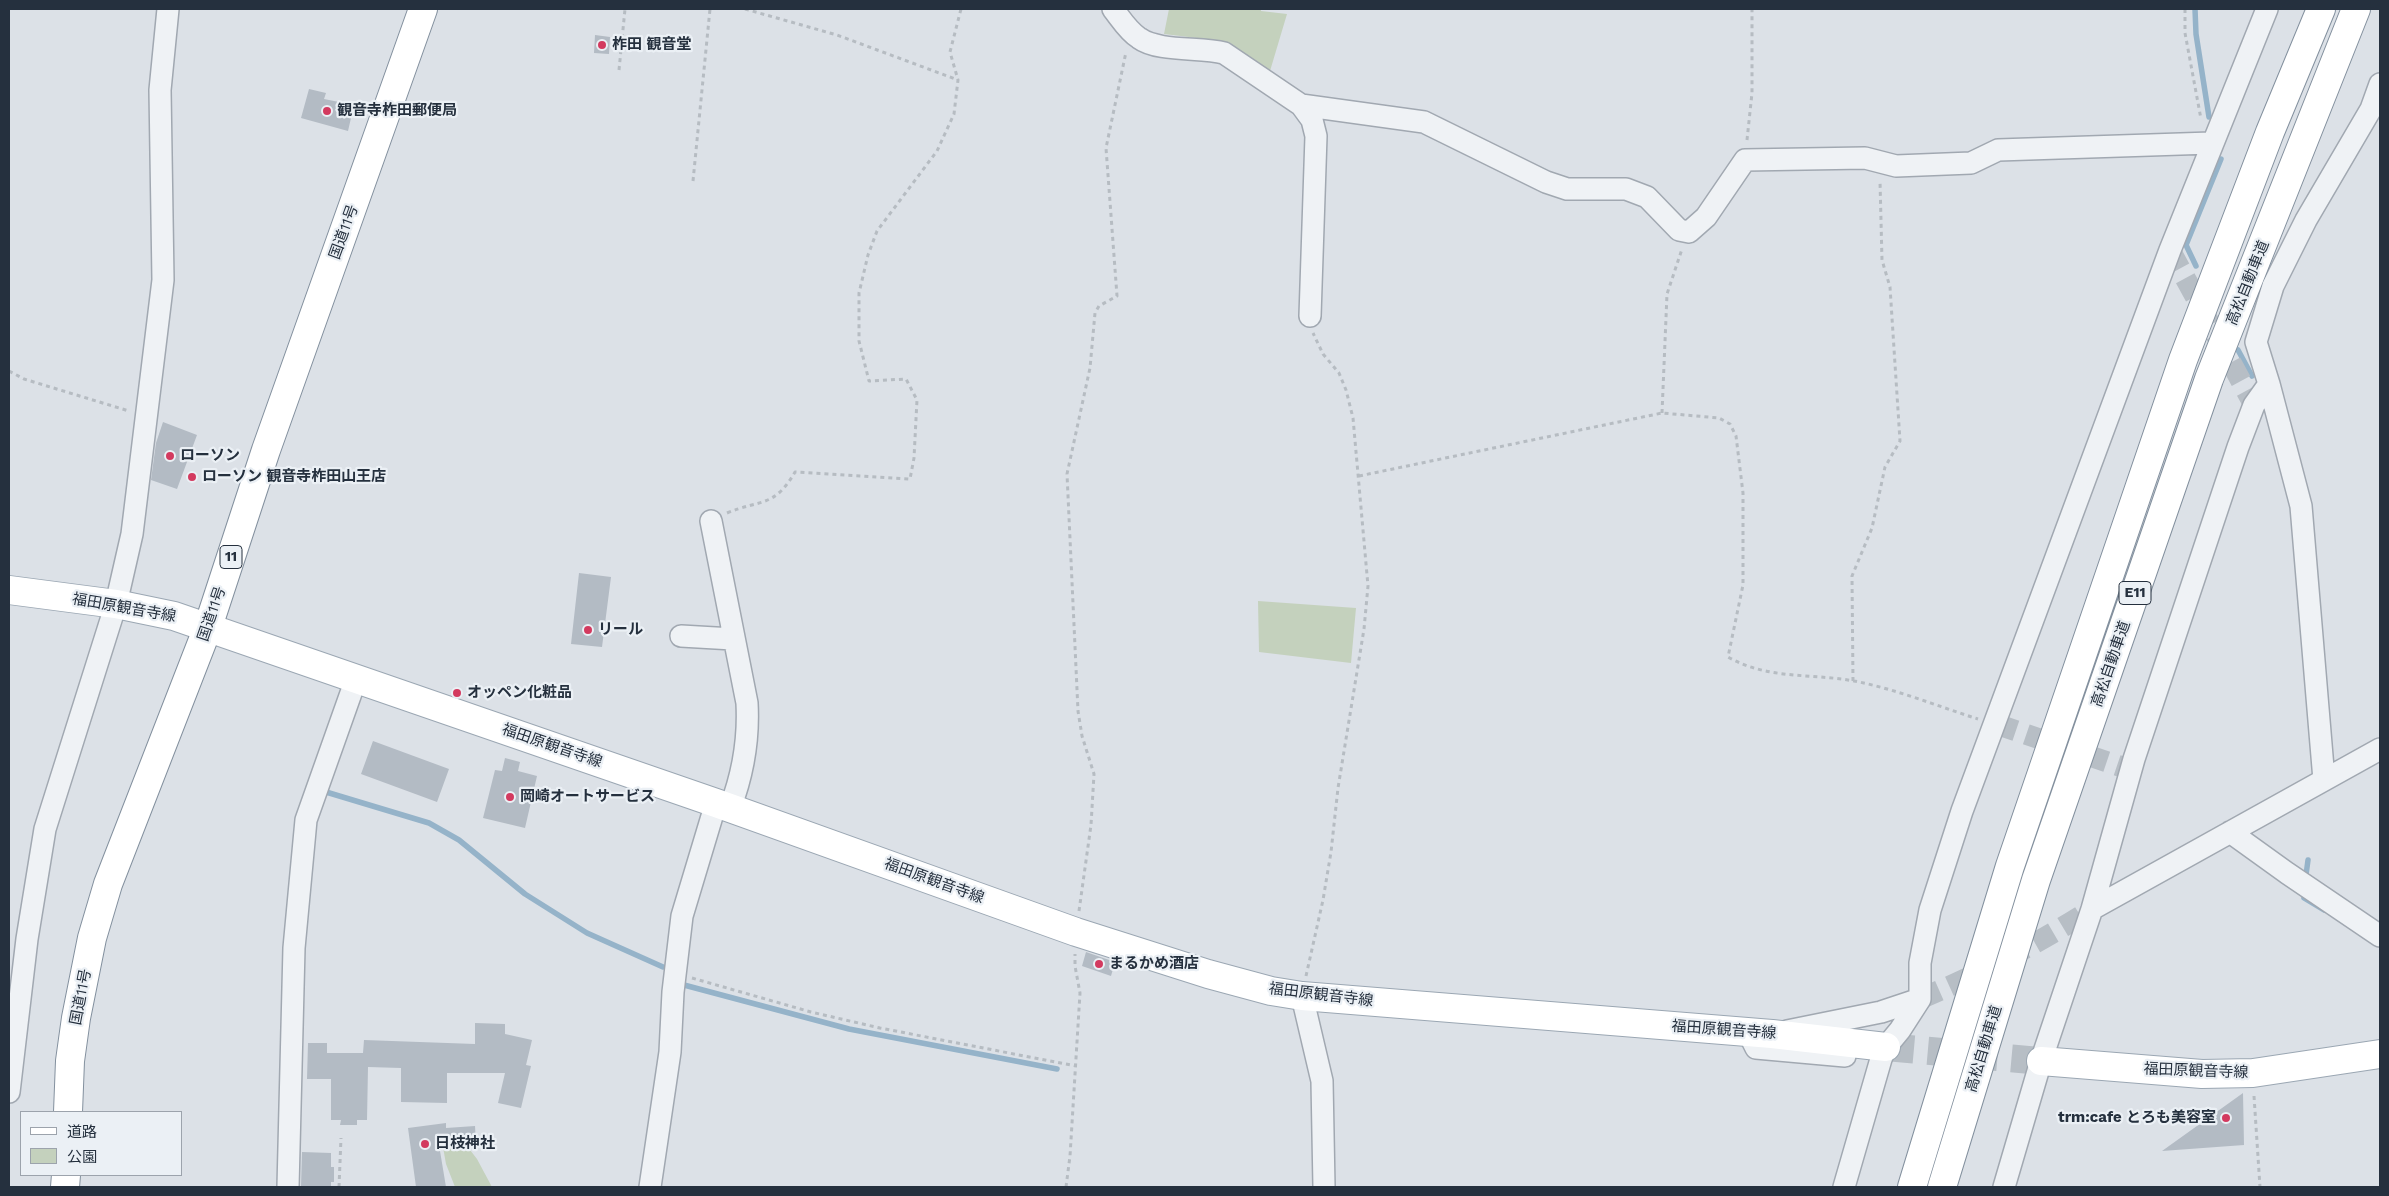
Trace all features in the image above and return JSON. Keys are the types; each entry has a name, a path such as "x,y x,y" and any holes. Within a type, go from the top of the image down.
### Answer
{"main road":[{"name":"国道11号","path":"68,1111 70,1061 75,1027 92,938 108,884 208,627 266,450 423,9"},
{"name":"高松自動車道","path":"1912,1187 2010,866 2183,360 2270,132 2321,9"},
{"name":"高松自動車道","path":"1942,1187 2036,880 2209,379 2356,9"},
{"name":"福田原観音寺線","path":"9,590 116,604 174,616 723,806 1076,932 1208,974 1271,991 1302,996 1760,1033 1883,1053"},
{"name":"福田原観音寺線","path":"2041,1061 2202,1074 2253,1074 2380,1054"}],"street":[{"path":"9,1092 27,938 45,829 116,604 132,534 163,280 160,90 168,9"},
{"path":"1113,9 1130,31 1140,40 1162,46 1210,49 1224,52 1301,105 1312,120 1316,136 1310,316"},
{"path":"1844,1187 1883,1053 1920,999 1920,963 1930,910 1962,811 1996,724 2208,143 2267,9"},
{"path":"2324,780 2301,506 2256,342 2273,286 2306,220 2371,109 2380,84"},
{"path":"1301,105 1424,122 1546,182 1567,189 1626,189 1647,197 1679,230 1688,232 1706,217 1745,160 1865,158 1896,166 1971,163 1998,150 2208,143"},
{"path":"2004,1187 2041,1061 2092,909 2134,759 2235,456 2254,404 2269,384"},
{"path":"650,1187 670,1052 682,916 723,806 740,783 749,731 747,703 711,520"},
{"path":"681,636 733,639"},
{"path":"288,1187 294,948 306,820 356,679"},
{"path":"2092,909 2380,749"},
{"path":"2230,832 2380,936"},
{"path":"1302,996 1322,1081 1324,1187"},
{"path":"1760,1033 1881,1012 1920,999"}],"path":[{"path":"619,70 625,9"},
{"path":"693,181 710,9"},
{"path":"745,9 837,35 958,80"},
{"path":"711,520 743,507 775,498 788,485 795,472 910,479 914,458 917,400 906,379 869,380 859,342 859,293 868,254 877,231 937,151 954,114 958,80 950,52 962,9"},
{"path":"1745,160 1752,93 1752,9"},
{"path":"2185,9 2185,33 2208,143"},
{"path":"1066,1187 1080,993 1075,966 1076,932 1091,824 1094,774 1082,736 1078,711 1067,474 1090,368 1095,313 1099,306 1117,296 1106,148 1130,31"},
{"path":"1854,681 1852,576 1872,528 1886,467 1900,441 1890,287 1882,260 1879,162"},
{"path":"1662,413 1667,294 1672,273 1688,232"},
{"path":"1302,996 1323,900 1351,698 1364,629 1368,586 1353,418 1346,390 1339,373 1323,354 1313,335 1310,316"},
{"path":"9,371 24,380 147,416"},
{"path":"1359,476 1662,413 1719,418 1730,424 1736,436 1743,493 1743,585 1728,658 1766,673 1854,681 1996,724"},
{"path":"676,973 811,1012 880,1028 1076,1066"},
{"path":"2253,1074 2260,1187"},
{"path":"339,1187 341,1138"}],"green space":[{"path":"1169,9 1261,9 1261,11 1287,14 1270,71 1222,41 1164,34"},
{"path":"1258,601 1356,608 1351,663 1259,652"},
{"path":"453,1128 477,1159 492,1187 455,1187 446,1164 441,1136"}],"building":[{"name":"柞田 観音堂","path":"595,35 610,37 609,54 594,53"},
{"path":"309,89 326,93 324,99 354,105 348,131 301,118"},
{"name":"ローソン","path":"163,422 197,435 177,489 151,480 156,443"},
{"name":"リール","path":"579,573 611,577 602,647 571,644"},
{"path":"373,741 449,769 437,802 361,774"},
{"name":"岡崎オートサービス","path":"505,758 520,762 518,771 537,776 525,828 483,818 495,770 502,771"},
{"name":"まるかめ酒店","path":"1086,952 1115,962 1111,976 1082,966"},
{"path":"475,1023 505,1024 505,1034 532,1040 526,1065 531,1066 521,1108 498,1103 505,1073 447,1073 447,1103 401,1102 401,1068 368,1067 367,1120 357,1120 357,1125 340,1125 341,1120 331,1120 331,1079 307,1079 308,1043 327,1043 327,1053 363,1053 364,1040 475,1044"},
{"name":"trm:cafe とろも美容室","path":"2243,1093 2244,1145 2162,1151"},
{"name":"日枝神社","path":"446,1123 446,1128 475,1126 476,1143 439,1145 446,1187 416,1187 408,1128"},
{"path":"302,1152 331,1153 331,1167 334,1167 334,1182 331,1182 331,1187 301,1187"}],"waterway":[{"path":"2195,9 2196,34 2209,117"},
{"path":"2196,266 2186,245 2221,159"},
{"path":"2238,350 2252,376"},
{"path":"326,792 429,823 459,840 525,894 587,933 663,967"},
{"path":"2306,875 2308,860"},
{"path":"2304,898 2324,910"},
{"path":"684,985 849,1029 1057,1069"}],"tunnel":[{"path":"2170,250 2254,405"},
{"path":"1996,724 2131,770"},
{"path":"1920,999 2008,958 2092,909"},
{"path":"1886,1047 2041,1061"}],"place":[{"name":"柞田 観音堂","path":"602,45"},
{"name":"観音寺柞田郵便局","path":"327,111"},
{"name":"ローソン","path":"170,456"},
{"name":"ローソン 観音寺柞田山王店","path":"192,477"},
{"name":"リール","path":"588,630"},
{"name":"オッペン化粧品","path":"457,693"},
{"name":"岡崎オートサービス","path":"510,797"},
{"name":"まるかめ酒店","path":"1099,964"},
{"name":"trm:cafe とろも美容室","path":"2226,1118"},
{"name":"日枝神社","path":"425,1144"}]}
